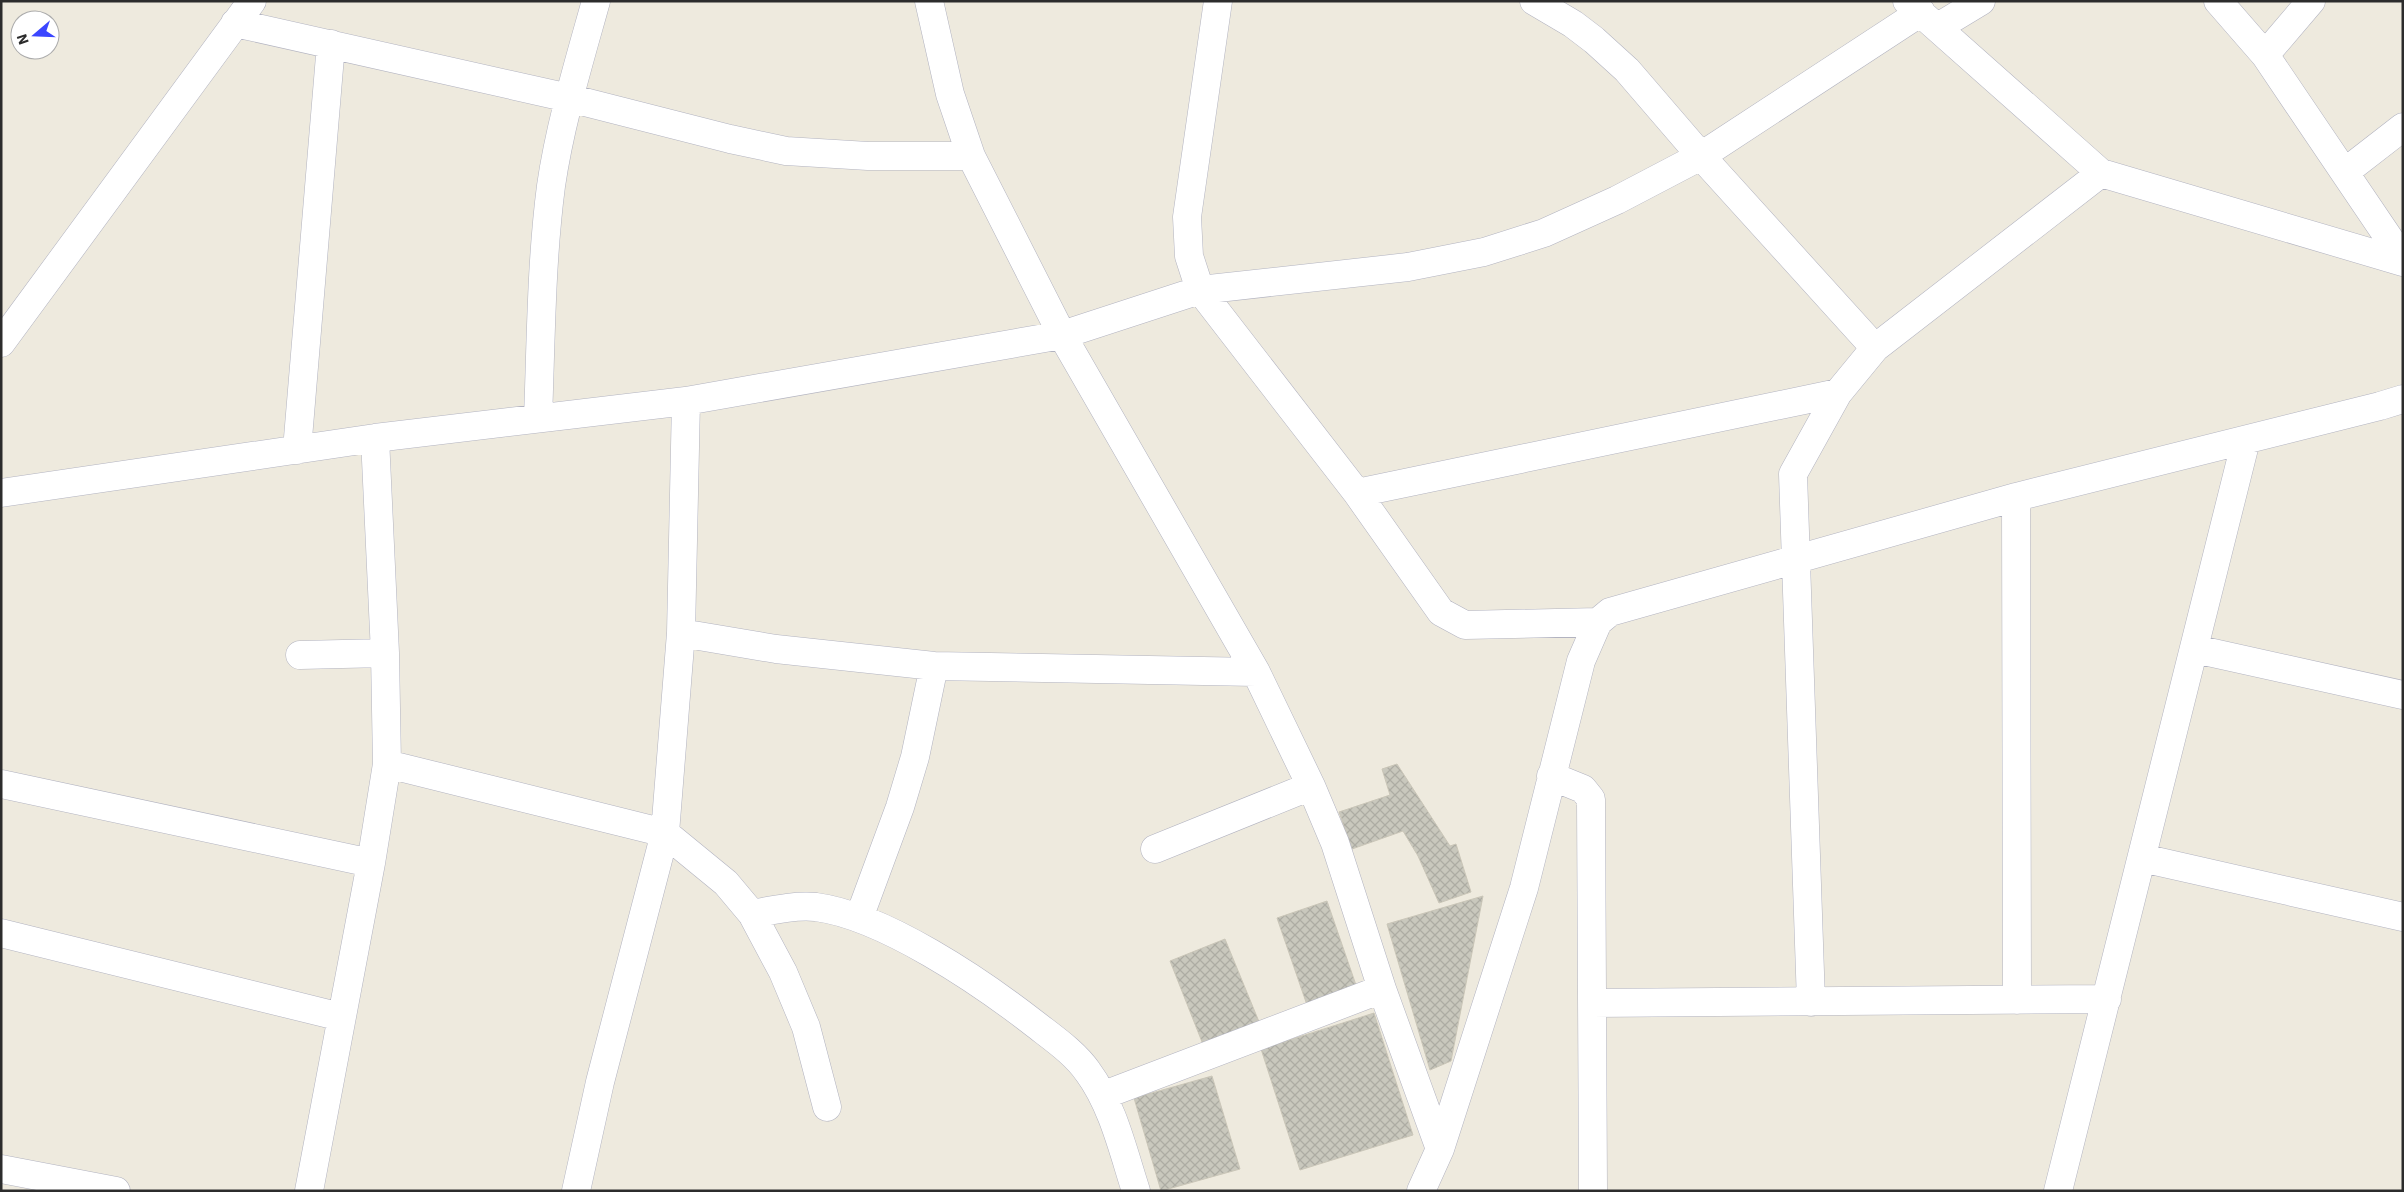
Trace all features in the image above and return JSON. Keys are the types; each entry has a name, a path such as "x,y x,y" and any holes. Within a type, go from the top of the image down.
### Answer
{"street":[{"path":"1,343 252,1"},
{"path":"538,418 546,239 551,185 569,98 596,1"},
{"path":"929,1 950,94 971,156 1062,335 1256,672 1311,786 1335,843 1382,990 1440,1148"},
{"path":"1218,1 1187,217 1188,256 1200,290 1357,492 1441,612 1465,625 1598,622"},
{"path":"1534,1 1573,24 1627,70 1701,156 1875,348"},
{"path":"1,493 375,438 686,400 1062,335 1200,290 1408,267 1484,252 1544,233 1617,200 1701,156 1922,13 1981,1"},
{"path":"2218,1 2265,55 2403,261"},
{"path":"2265,55 2311,1"},
{"path":"1922,13 2101,173 2403,261"},
{"path":"235,23 569,98 730,139 786,151 868,156 971,156"},
{"path":"296,450 331,44"},
{"path":"2345,172 2403,127"},
{"path":"1812,1002 1793,474 1838,393 1875,348 2101,173"},
{"path":"1357,492 1838,393"},
{"path":"576,1191 600,1082 666,833 681,633 686,400"},
{"path":"1421,1191 1440,1148 1524,888 1581,661 1598,622 1610,612 2016,497 2246,440 2395,406"},
{"path":"309,1191 371,863 387,764 385,653 375,438"},
{"path":"2058,1191 2246,440"},
{"path":"2016,497 2017,1000"},
{"path":"681,633 776,649 934,666 1256,672"},
{"path":"2195,649 2403,695"},
{"path":"300,654 385,653"},
{"path":"859,918 900,807 914,756 934,666"},
{"path":"387,764 666,833 726,883 752,914 783,972 806,1027 827,1107"},
{"path":"1551,776 1583,789 1591,799 1593,1191"},
{"path":"1,784 371,863"},
{"path":"1155,849 1311,786"},
{"path":"2142,858 2403,917"},
{"path":"752,914 785,908 816,907 859,918 946,963 1008,1002 1057,1040 1087,1070 1104,1095 1136,1191"},
{"path":"1,933 341,1017"},
{"path":"1104,1095 1382,990"},
{"path":"1592,1003 2107,999"},
{"path":"1,1169 116,1191"}],"building":[{"path":"1397,764 1450,846 1456,844 1471,892 1439,903 1418,856 1403,831 1352,849 1339,812 1390,795 1382,769"},
{"path":"1483,896 1451,1061 1430,1070 1387,924"},
{"path":"1327,901 1357,988 1307,1005 1277,918"},
{"path":"1225,939 1262,1029 1206,1052 1170,961"},
{"path":"1374,1013 1413,1135 1300,1170 1261,1049"},
{"path":"1212,1076 1240,1169 1161,1191 1134,1098"}]}
